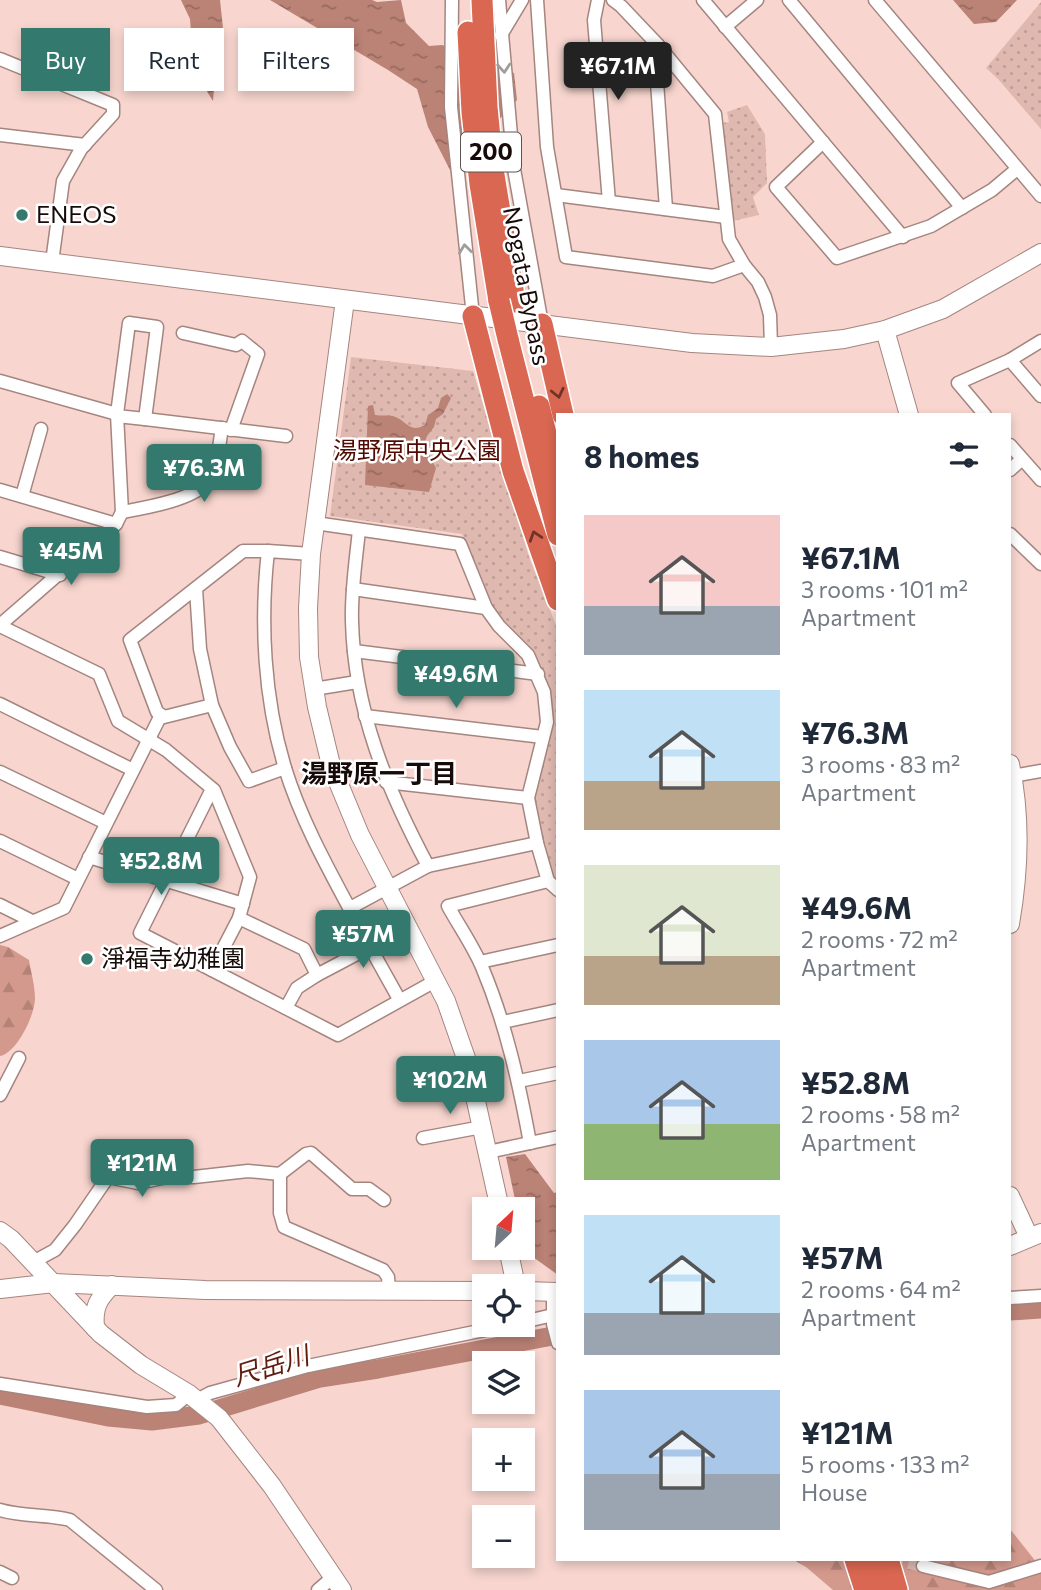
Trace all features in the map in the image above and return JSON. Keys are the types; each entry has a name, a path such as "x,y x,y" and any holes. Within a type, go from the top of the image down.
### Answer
{"highway":[{"name":"Nogata Bypass","path":"468,0 473,124 480,184 556,526"},
{"name":"Nogata Bypass","path":"482,0 493,169 507,301"},
{"path":"473,316 513,471 556,594"},
{"path":"542,324 563,413"},
{"name":"Nogata Bypass","path":"515,340 556,473"},
{"path":"856,1561 865,1590"},
{"path":"873,1561 881,1590"},
{"path":"889,1561 897,1590"},
{"path":"903,1561 910,1590"}],"street":[{"path":"452,0 451,107 473,316"},
{"path":"499,0 514,169 542,324"},
{"path":"501,35 522,0"},
{"path":"537,0 547,147 566,257 713,276 744,265"},
{"path":"598,0 594,20 610,202"},
{"path":"613,0 658,45 715,114 729,239 765,297 770,315 771,347"},
{"path":"703,0 903,237"},
{"path":"725,27 757,0"},
{"path":"789,0 962,208"},
{"path":"875,0 1041,196"},
{"path":"658,45 656,68 666,209"},
{"path":"0,59 113,104 113,114 85,145 63,181 52,262"},
{"path":"0,135 85,145"},
{"path":"823,142 776,187 837,258 932,226 992,190 1017,169"},
{"path":"556,195 726,217"},
{"path":"0,256 692,343 771,347 845,339 885,330 943,309 1041,253"},
{"path":"345,300 311,554 309,657 314,689 331,765 360,835 437,980 467,1060 497,1197"},
{"path":"119,518 117,415 129,323 157,327 145,419"},
{"path":"885,330 908,413"},
{"path":"183,333 236,345 243,341 258,354 208,483 181,498 119,518 60,575 0,625 99,674 118,721 149,738 212,789 250,877 241,911 212,970"},
{"path":"983,413 958,383 1010,360 1041,341"},
{"path":"1010,360 1041,396"},
{"path":"0,381 117,415 286,436"},
{"path":"22,496 41,429"},
{"path":"1011,446 1041,480"},
{"path":"1011,469 1022,459"},
{"path":"0,490 119,518"},
{"path":"315,523 460,544 486,608 499,626 528,655 538,674 547,706 543,737 528,798 537,843 553,886 448,906 480,962 503,1022 519,1082 530,1143"},
{"path":"359,530 352,621 358,682 374,751 401,816 428,866"},
{"path":"1011,535 1041,564"},
{"path":"212,705 164,717 157,712 130,640 243,551 311,554"},
{"path":"268,551 263,616 270,691 285,768 309,826 349,908 400,999"},
{"path":"0,557 60,575"},
{"path":"195,589 200,649 212,705 230,747 249,781 285,768"},
{"path":"353,589 486,608"},
{"path":"354,651 538,674"},
{"path":"314,689 358,682"},
{"path":"0,704 133,770"},
{"path":"0,936 64,908 161,715"},
{"path":"365,716 543,737"},
{"path":"1011,917 1017,838 1016,792 1011,770 1041,771"},
{"path":"0,772 106,823"},
{"path":"386,782 528,798"},
{"path":"212,789 168,882 140,933 338,1035 437,980"},
{"path":"0,841 78,879"},
{"path":"349,908 428,866 537,843"},
{"path":"89,857 168,882 241,911 304,949 317,975"},
{"path":"0,905 32,921"},
{"path":"480,962 556,945"},
{"path":"286,1008 297,988 370,947"},
{"path":"503,1022 556,1010"},
{"path":"0,1095 19,1058"},
{"path":"519,1082 556,1073"},
{"path":"423,1139 482,1127"},
{"path":"488,1152 556,1137"},
{"path":"33,1262 55,1250 108,1177 138,1183 167,1177 248,1171 281,1174 311,1153 352,1189 369,1189 384,1200"},
{"path":"281,1174 280,1213 284,1227 383,1270 388,1277 388,1291"},
{"path":"1011,1198 1035,1235 1011,1246"},
{"path":"0,1231 54,1283 95,1328 141,1365 195,1399 219,1418 272,1486 338,1584 318,1590"},
{"path":"0,1289 54,1283 205,1290 472,1291"},
{"path":"95,1328 93,1312 97,1300 112,1285"},
{"path":"535,1291 556,1292 553,1315 556,1332"},
{"path":"1011,1298 1041,1296"},
{"path":"535,1319 553,1315"},
{"path":"0,1384 147,1408 176,1405 308,1366 472,1333"},
{"path":"0,1510 11,1514 70,1520 156,1590"},
{"path":"923,1566 943,1565 989,1582 1041,1566"}],"green space":[{"path":"1041,2 1041,129 986,68"},
{"path":"747,105 765,134 767,183 753,197 759,215 733,221 722,123 729,122 727,112"},
{"name":"湯野原中央公園","path":"351,357 473,371 529,557 556,625 556,881 551,875 536,819 534,797 552,725 552,700 532,653 492,608 462,534 330,516"},
{"path":"0,945 29,960 35,998 32,1014 19,1041 0,1056"},
{"path":"1011,1530 1041,1568 1041,1590 833,1590 796,1561 1011,1561"}],"water":[{"path":"181,0 220,0 223,28 191,28 190,19"},
{"path":"270,0 401,0 406,23 429,46 442,45 514,73 517,100 451,172 428,127 417,89 354,50 354,28 317,28"},
{"path":"953,0 1017,0 996,22 974,24"},
{"path":"207,91 214,91 213,101"},
{"path":"447,394 451,398 443,414 436,419 424,445 436,468 429,492 365,485 368,406 373,405 375,415 393,416 415,428 425,425 428,415 438,408 441,398"},
{"path":"525,1154 556,1192 556,1274 536,1259 536,1197 514,1197 506,1157"}],"waterway":[{"name":"尺岳川","path":"1011,1311 1041,1309"},
{"name":"尺岳川","path":"0,1395 108,1417 152,1421 199,1415 320,1378 556,1335"}],"tunnel":[{"path":"900,1561 923,1566"}],"place":[{"name":"ENEOS","path":"22,215"},
{"name":"淨福寺幼稚園","path":"87,959"}],"district":[{"name":"湯野原一丁目","path":"379,774"}]}
